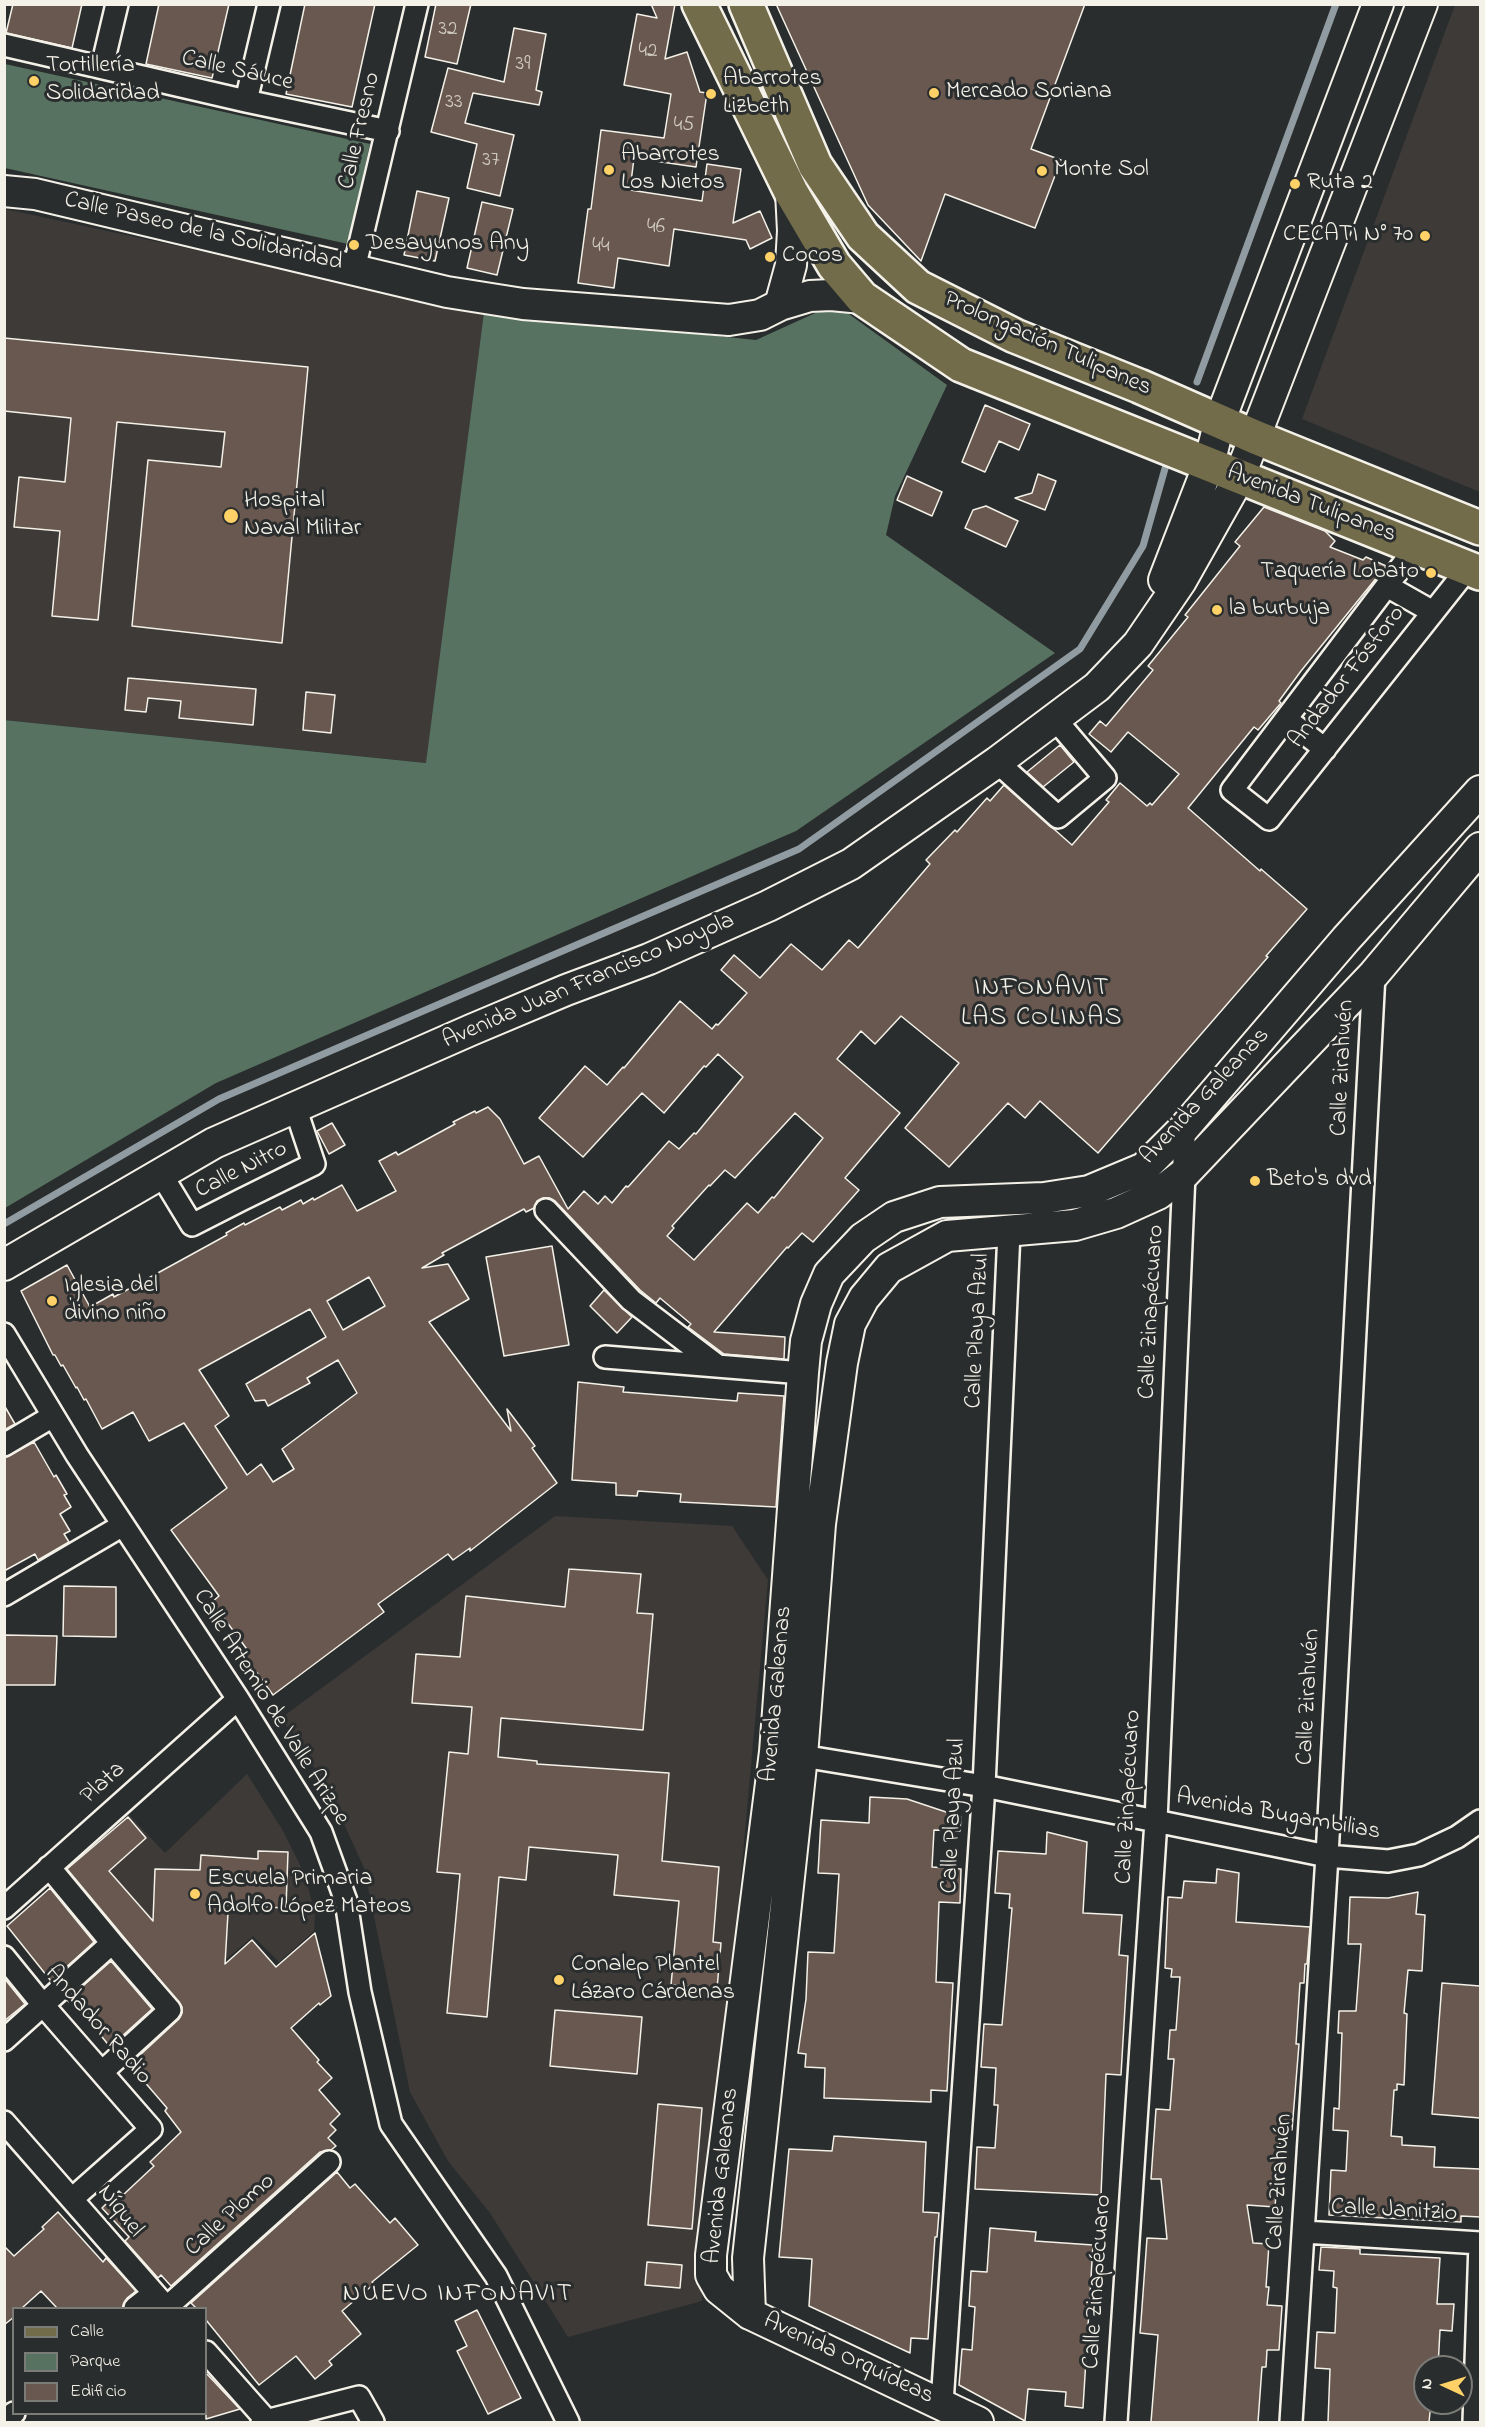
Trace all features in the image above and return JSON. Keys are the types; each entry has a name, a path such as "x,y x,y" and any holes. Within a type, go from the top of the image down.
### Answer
{"main road":[{"name":"Prolongación Tulipanes","path":"699,4 791,192 834,265 861,298 961,365 1209,464"},
{"name":"Prolongación Tulipanes","path":"746,4 815,165 863,236 918,287 1015,336 1220,420"},
{"path":"1124,430 1139,386"},
{"name":"Avenida Tulipanes","path":"1220,420 1255,437 1480,528"},
{"name":"Avenida Tulipanes","path":"1209,464 1239,478 1474,570"}],"street":[{"path":"102,67 117,4"},
{"path":"246,101 269,4"},
{"name":"Calle Fresno","path":"354,269 417,4"},
{"path":"1138,644 1209,464 1220,420 1378,4"},
{"path":"1138,644 1181,581 1239,478 1422,4"},
{"name":"Calle Sáuce","path":"4,45 388,131"},
{"name":"Calle Paseo de la Solidaridad","path":"4,191 35,194 447,292 523,304 729,320 760,315 780,305 810,296 831,295 861,298"},
{"name":"Prolongación Tulipanes","path":"780,305 791,265 793,231 791,192"},
{"name":"Andador Fósforo","path":"1417,546 1232,790 1269,819 1433,612 1474,570"},
{"path":"1387,585 1433,612"},
{"name":"Avenida Juan Francisco Noyola","path":"4,1265 214,1143 556,995 649,959 768,906 851,864 997,762 1097,687 1138,644"},
{"path":"997,762 1058,818 1105,778 1055,719"},
{"path":"1286,719 1325,749"},
{"name":"Avenida Galeanas","path":"750,2314 748,2258 806,1523 803,1373 806,1341 816,1304 828,1274 863,1238 894,1217 940,1202 1044,1198 1089,1191 1144,1168 1185,1128 1346,939 1480,791"},
{"name":"Avenida Galeanas","path":"806,1523 850,1324 864,1298 889,1269 947,1236 1075,1225 1116,1213 1158,1194 1185,1174 1374,974 1480,848"},
{"name":"Calle Zirahuén","path":"1291,2422 1328,1856 1374,974"},
{"name":"Calle Nitro","path":"161,1174 192,1225 314,1164 295,1107"},
{"name":"Calle Zinapécuaro","path":"1116,2422 1156,1821 1185,1174 1185,1128"},
{"path":"546,1210 631,1300 718,1366"},
{"name":"Calle Playa Azul","path":"942,2403 984,1786 1009,1232"},
{"name":"Calle Artemio de Valle Arizpe","path":"4,1334 53,1416 238,1698 321,1832 346,1901 360,1992 391,2124 496,2276 568,2422"},
{"path":"605,1357 803,1373"},
{"path":"4,1445 53,1416"},
{"path":"4,1595 123,1525"},
{"name":"Plata","path":"4,1908 238,1698"},
{"name":"Avenida Bugambilias","path":"788,1754 984,1786 1328,1856 1388,1861 1419,1855 1457,1837 1480,1821"},
{"path":"50,1868 170,2010 102,2072"},
{"path":"4,2040 112,1943"},
{"name":"Andador Radio","path":"4,1957 151,2128"},
{"path":"4,2122 72,2199"},
{"name":"Níquel","path":"151,2128 72,2199 162,2303"},
{"name":"Calle Plomo","path":"140,2307 162,2303 329,2162"},
{"name":"Calle Janitzio","path":"1304,2232 1480,2243"},
{"path":"1474,2422 1480,2243"},
{"name":"Avenida Orquídeas","path":"750,2314 978,2422"},
{"path":"207,2353 265,2422 358,2397 373,2422"}],"shaded area":[{"name":"CECATI N° 70","path":"1455,5 1480,5 1480,492 1302,419"},
{"name":"Hospital Naval Militar","path":"5,209 484,312 427,763 5,720"},
{"name":"Conalep Plantel Lázaro Cárdenas","path":"555,1516 732,1526 768,1580 702,2301 568,2337 490,2213 448,2161 410,2092 364,1868 328,1788 281,1718"},
{"name":"Escuela Primaria Adolfo López Mateos","path":"247,1774 282,1829 305,1875 315,1914 314,1931 279,1962 253,1936 174,2005 61,1872 127,1813 165,1853"}],"green space":[{"path":"5,64 370,144 348,244 5,168"},
{"path":"835,304 947,385 895,496 886,535 1055,653 796,831 216,1083 5,1208 4,720 426,763 484,312 756,340"}],"building":[{"path":"13,4 82,4 72,48 6,33"},
{"path":"159,4 229,4 212,78 146,64"},
{"path":"305,4 375,4 352,107 286,94"},
{"path":"436,4 471,4 457,64 425,57"},
{"path":"651,4 675,4 665,59 687,52 700,92 707,93 696,167 634,158 630,190 702,201 707,164 741,169 733,223 760,211 772,238 750,249 746,240 674,229 669,266 618,258 614,288 578,283 588,209 591,209 601,130 664,138 671,94 624,85 637,14 657,18"},
{"name":"Mercado Soriana","path":"776,4 1085,4 1031,149 1061,160 1035,228 945,194 921,261 868,205"},
{"path":"514,28 546,34 536,90 542,92 539,105 473,93 465,123 514,135 500,196 467,188 477,144 431,132 448,68 504,82"},
{"path":"417,191 449,198 435,261 404,255"},
{"path":"482,202 513,209 497,275 467,268"},
{"path":"4,338 308,367 282,643 132,626 148,460 221,467 225,432 117,422 98,620 52,616 60,531 14,527 19,477 65,482 71,418 4,411"},
{"path":"985,405 1030,424 1019,450 999,441 985,472 962,462"},
{"path":"1038,474 1056,481 1045,510 1015,498 1032,493"},
{"path":"907,476 942,492 932,516 897,500"},
{"path":"986,506 1018,521 1006,547 965,528 973,510"},
{"path":"1264,507 1325,531 1335,541 1330,547 1363,560 1366,557 1386,566 1301,671 1279,701 1281,703 1258,730 1254,727 1188,808 1307,909 1266,956 1268,957 1098,1153 1040,1101 1025,1118 1008,1103 949,1167 905,1128 959,1063 901,1016 875,1044 861,1031 837,1059 900,1113 845,1178 859,1190 813,1242 802,1233 787,1247 714,1332 785,1337 784,1359 724,1354 688,1327 691,1324 660,1298 656,1303 640,1290 555,1201 549,1198 537,1201 534,1208 526,1212 524,1209 442,1253 444,1255 422,1268 448,1264 469,1299 429,1322 511,1431 507,1409 535,1446 532,1448 557,1483 470,1551 470,1548 453,1560 448,1554 378,1604 384,1612 273,1695 244,1655 249,1652 212,1602 219,1596 171,1530 227,1488 184,1423 149,1441 133,1412 102,1429 86,1399 84,1400 63,1365 61,1366 53,1355 21,1291 67,1265 90,1307 113,1294 114,1297 227,1235 226,1233 244,1223 245,1225 280,1207 282,1210 301,1200 303,1204 342,1185 357,1211 396,1191 379,1161 396,1152 398,1155 455,1124 453,1122 488,1107 500,1119 524,1164 539,1156 568,1209 584,1191 598,1204 605,1196 612,1203 669,1141 679,1149 694,1133 696,1134 743,1077 718,1054 706,1067 704,1066 664,1113 642,1093 583,1157 539,1118 585,1066 607,1085 680,1001 712,1029 716,1024 718,1025 747,993 721,970 734,955 760,978 791,944 822,970 849,940 858,948 930,864 926,860 955,830 957,832 987,798 990,801 1004,785 1072,845 1109,802 1106,800 1120,783 1147,806 1150,803 1152,805 1179,774 1128,732 1111,752 1089,734 1100,721 1106,726 1153,670 1148,666 1188,617 1185,615 1240,546 1235,542","holes":["795,1113 823,1138 774,1198 772,1197 758,1213 747,1203 694,1260 667,1236 674,1228 672,1226 725,1170 735,1178","369,1277 385,1306 343,1330 327,1301","310,1309 326,1337 246,1384 255,1401 265,1400 268,1406 310,1383 307,1378 338,1360 357,1393 282,1449 294,1469 273,1482 261,1464 247,1475 215,1426 229,1416 199,1370"]},
{"path":"128,678 256,689 253,725 179,718 181,701 148,698 146,712 125,710"},
{"path":"306,692 335,695 331,733 303,730"},
{"path":"1060,745 1074,762 1043,787 1027,772"},
{"path":"332,1123 345,1145 329,1154 317,1131"},
{"path":"552,1246 569,1345 504,1356 486,1257"},
{"path":"604,1290 632,1317 617,1333 590,1306"},
{"path":"578,1382 624,1387 623,1392 737,1401 738,1393 784,1396 776,1507 680,1502 681,1494 638,1491 637,1496 616,1495 616,1483 572,1480"},
{"path":"4,1405 15,1424 4,1430"},
{"path":"34,1442 54,1477 56,1475 67,1494 64,1495 71,1507 60,1514 70,1531 64,1534 69,1542 38,1560 35,1554 4,1571 4,1458"},
{"path":"569,1569 641,1574 637,1613 653,1614 643,1730 501,1718 498,1757 537,1761 537,1764 669,1773 662,1861 719,1867 713,1942 721,1943 717,1989 671,1985 679,1901 614,1895 618,1855 529,1847 526,1880 499,1877 487,2017 447,2013 460,1874 437,1872 449,1752 468,1754 472,1707 412,1703 416,1654 460,1657 466,1596 565,1607"},
{"path":"64,1586 116,1587 116,1637 63,1636"},
{"path":"4,1635 57,1636 55,1685 4,1685"},
{"path":"870,1797 907,1799 961,1817 960,1831 934,1830 932,1867 961,1869 960,1903 939,1902 936,1982 953,1983 947,2091 931,2090 931,2102 824,2098 825,2068 805,2067 806,2054 798,2053 806,1999 808,1952 834,1953 839,1874 818,1873 821,1820 869,1823"},
{"path":"128,1817 146,1838 109,1871 153,1921 155,1869 200,1870 201,1855 258,1859 258,1851 288,1852 286,1908 221,1905 228,1913 225,1964 252,1940 276,1967 315,1933 331,1996 320,2005 319,2003 291,2028 332,2078 319,2090 340,2114 330,2124 336,2130 328,2138 336,2146 331,2150 320,2152 171,2286 161,2275 158,2278 125,2241 129,2237 102,2208 119,2191 123,2195 154,2166 150,2162 181,2132 165,2111 167,2108 130,2065 127,2067 179,2019 182,2007 67,1869"},
{"path":"1047,1832 1087,1842 1083,1913 1122,1915 1119,1955 1128,1956 1121,2075 1106,2074 1101,2195 975,2189 977,2147 995,2148 998,2105 994,2105 996,2068 981,2067 984,2024 1002,2025 1012,1908 1009,1908 1010,1894 995,1893 998,1851 1046,1854"},
{"path":"1217,1869 1239,1873 1236,1922 1310,1927 1304,1983 1300,1983 1296,2044 1299,2044 1292,2130 1281,2129 1275,2207 1247,2205 1253,2243 1269,2244 1267,2305 1282,2306 1279,2350 1267,2350 1266,2367 1262,2367 1258,2422 1151,2422 1158,2335 1140,2333 1147,2238 1167,2239 1161,2179 1151,2179 1156,2109 1170,2110 1174,2059 1168,2059 1170,2030 1176,2030 1180,1977 1171,1977 1172,1969 1165,1968 1168,1897 1182,1898 1184,1881 1216,1883"},
{"path":"50,1888 94,1942 51,1981 7,1926"},
{"path":"1418,1892 1416,1914 1425,1915 1422,1971 1408,1970 1404,2013 1407,2014 1404,2085 1397,2084 1397,2090 1394,2090 1391,2136 1402,2137 1402,2145 1435,2147 1434,2167 1480,2169 1480,2217 1461,2216 1461,2222 1329,2215 1331,2170 1346,2171 1348,2131 1333,2130 1334,2108 1339,2109 1342,2033 1338,2033 1339,2011 1356,2011 1361,1944 1348,1944 1350,1897 1388,1898"},
{"path":"111,1961 152,2009 110,2047 72,1999 69,2002 67,2000"},
{"path":"4,1978 25,2004 4,2021"},
{"path":"1442,1983 1480,1986 1480,2118 1432,2114"},
{"path":"555,2010 642,2017 637,2074 550,2066"},
{"path":"658,2104 702,2108 692,2229 648,2225"},
{"path":"834,2136 926,2142 923,2212 939,2213 937,2237 935,2237 928,2339 911,2338 910,2353 809,2306 812,2259 779,2257 789,2149 832,2151"},
{"path":"337,2172 350,2188 355,2184 390,2223 395,2218 418,2245 372,2282 374,2284 342,2311 361,2334 329,2361 332,2365 315,2379 296,2356 259,2385 207,2321 207,2307 195,2307 191,2303"},
{"path":"58,2212 103,2262 106,2258 136,2291 127,2298 122,2307 56,2307 41,2291 23,2307 12,2307 12,2319 4,2325 4,2246 14,2256 44,2229 42,2227"},
{"path":"990,2228 1036,2232 1035,2241 1093,2245 1083,2408 1065,2406 1066,2392 1028,2389 1025,2421 959,2385 962,2349 972,2350 975,2307 969,2306 971,2271 987,2272"},
{"path":"1321,2247 1360,2249 1360,2254 1440,2258 1437,2304 1454,2304 1452,2331 1440,2330 1439,2355 1413,2355 1413,2415 1430,2415 1429,2422 1328,2422 1330,2369 1315,2368 1317,2332 1335,2333 1337,2288 1333,2287 1334,2271 1319,2270"},
{"path":"647,2262 682,2265 680,2288 645,2285"},
{"path":"477,2310 521,2398 488,2414 457,2351 467,2346 455,2321"},
{"path":"207,2374 240,2409 206,2419 207,2415"}],"waterway":[{"path":"1197,382 1336,4"},
{"path":"4,1224 219,1099 799,849 1080,649 1143,546 1168,458"}],"place":[{"name":"Tortillería Solidaridad","path":"34,81"},
{"name":"Mercado Soriana","path":"934,93"},
{"name":"Abarrotes Lizbeth","path":"711,94"},
{"name":"Abarrotes Los Nietos","path":"609,170"},
{"name":"Monte Sol","path":"1042,171"},
{"name":"Ruta 2","path":"1295,184"},
{"name":"CECATI N° 70","path":"1425,236"},
{"name":"Desayunos Any","path":"354,245"},
{"name":"Cocos","path":"770,257"},
{"name":"Hospital Naval Militar","path":"231,516"},
{"name":"Taquería Lobato","path":"1431,573"},
{"name":"la burbuja","path":"1217,610"},
{"name":"Beto's dvd","path":"1255,1181"},
{"name":"Iglesia del divino niño","path":"52,1301"},
{"name":"Escuela Primaria Adolfo López Mateos","path":"195,1894"},
{"name":"Conalep Plantel Lázaro Cárdenas","path":"559,1980"}],"district":[{"name":"INFONAVIT LAS COLINAS","path":"1042,1005"},
{"name":"NUEVO INFONAVIT","path":"458,2296"}]}
